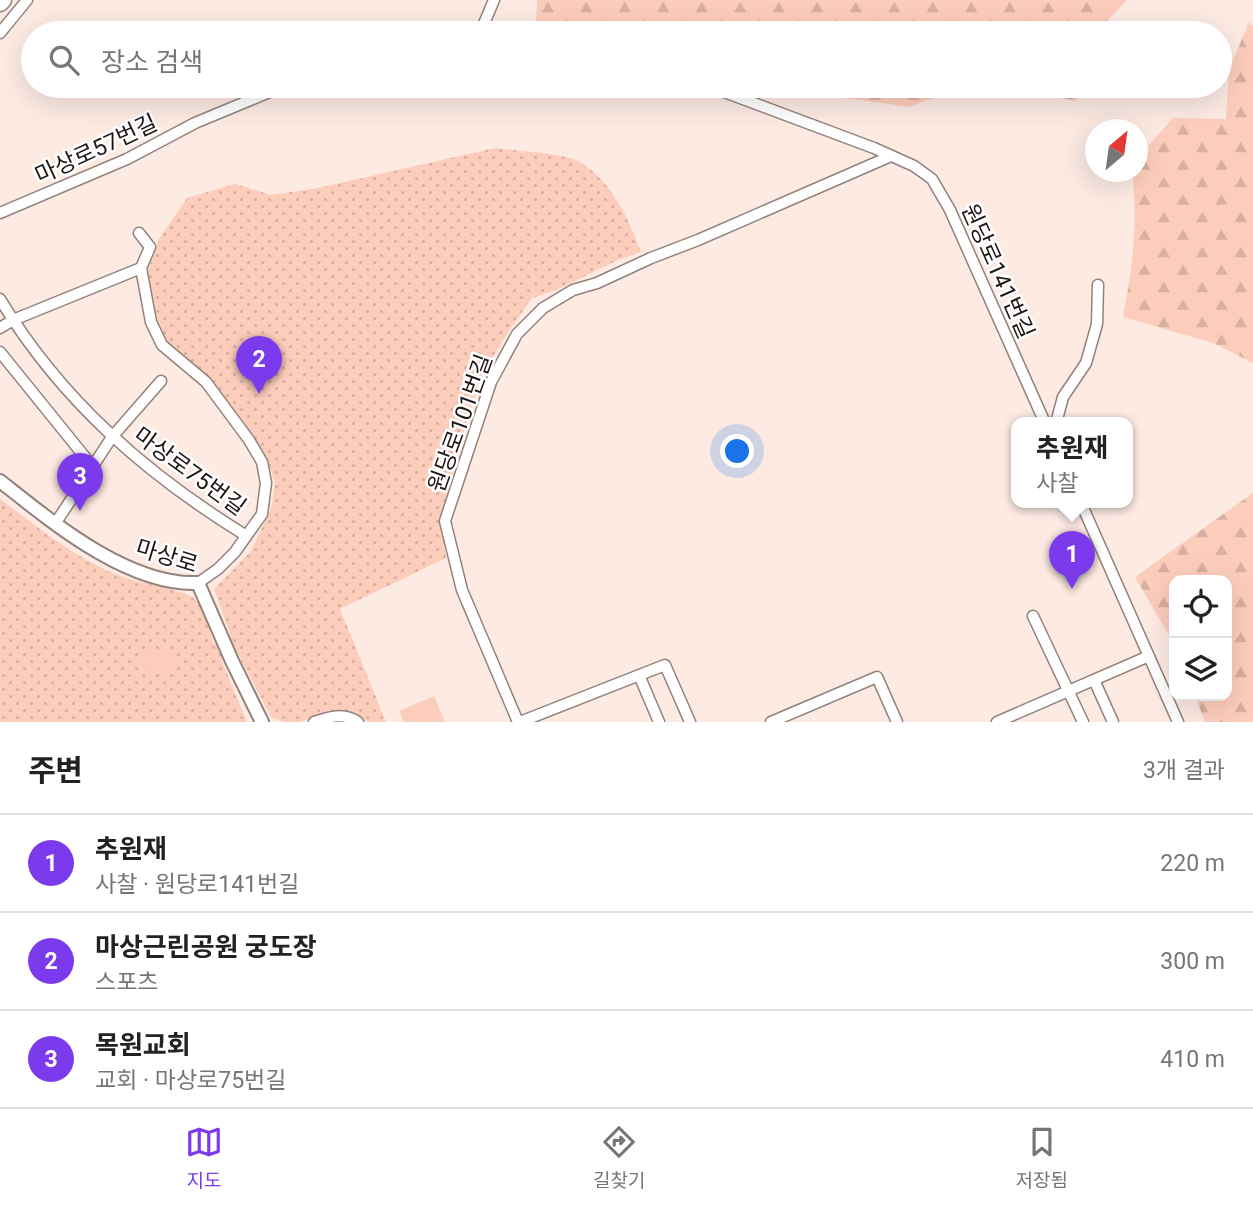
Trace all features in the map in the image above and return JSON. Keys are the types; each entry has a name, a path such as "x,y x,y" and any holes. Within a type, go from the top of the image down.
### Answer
{"street":[{"path":"0,33 27,0"},
{"path":"485,21 494,0"},
{"name":"마상로57번길","path":"0,213 127,159 195,123 255,98"},
{"path":"739,98 891,156"},
{"name":"원당로141번길","path":"891,156 914,166 932,179 950,210 1042,417"},
{"name":"원당로101번길","path":"690,722 665,665 519,722 462,590 445,521 491,382 517,334 542,307 573,290 597,283 891,156"},
{"path":"139,233 150,247 141,268 151,322 162,345 206,382 249,440 262,462 267,483 262,513 235,552 218,569 198,583"},
{"path":"0,328 13,320 141,268"},
{"path":"1058,417 1063,397 1086,363 1097,324 1098,285"},
{"path":"0,299 74,400 112,438"},
{"path":"0,352 93,467"},
{"name":"마상로75번길","path":"55,524 112,438 161,381"},
{"name":"마상로75번길","path":"112,438 196,505 246,535"},
{"name":"마상로","path":"0,481 69,535 124,565 160,578 198,583 232,662 262,722"},
{"path":"1083,508 1178,722"},
{"path":"1034,616 1083,722"},
{"path":"998,722 1149,656"},
{"path":"639,675 659,722"},
{"path":"771,722 877,677 897,722"},
{"path":"1094,680 1113,722"},
{"path":"314,722 338,716 351,717 358,722"}],"green space":[{"path":"537,0 1127,0 1107,21 536,21"},
{"path":"1249,22 1253,26 1253,363 1213,343 1123,317 1134,244 1133,182 1148,182 1148,146 1173,118 1226,119 1227,98 1232,98 1232,63"},
{"path":"845,98 933,98 910,107"},
{"path":"495,148 561,156 576,160 588,168 599,177 616,200 641,252 618,260 559,289 532,298 481,376 441,517 446,558 340,609 386,722 369,722 357,716 325,714 300,722 284,722 271,717 237,652 221,659 247,722 0,722 0,499 90,562 123,577 195,599 204,614 214,644 231,637 214,589 251,551 271,509 275,483 268,461 253,437 208,376 167,342 158,325 148,270 159,239 187,198 235,184 271,195 318,188"},
{"path":"1253,493 1253,722 1205,722 1197,701 1232,701 1232,575 1169,575 1169,635 1135,577"},
{"path":"149,645 177,659 167,678 140,664"},
{"path":"434,696 445,722 404,722 399,711"}],"place":[{"name":"마상근린공원 궁도장","path":"259,394"},
{"name":"목원교회","path":"80,511"},
{"name":"추원재","path":"1072,589"}]}
